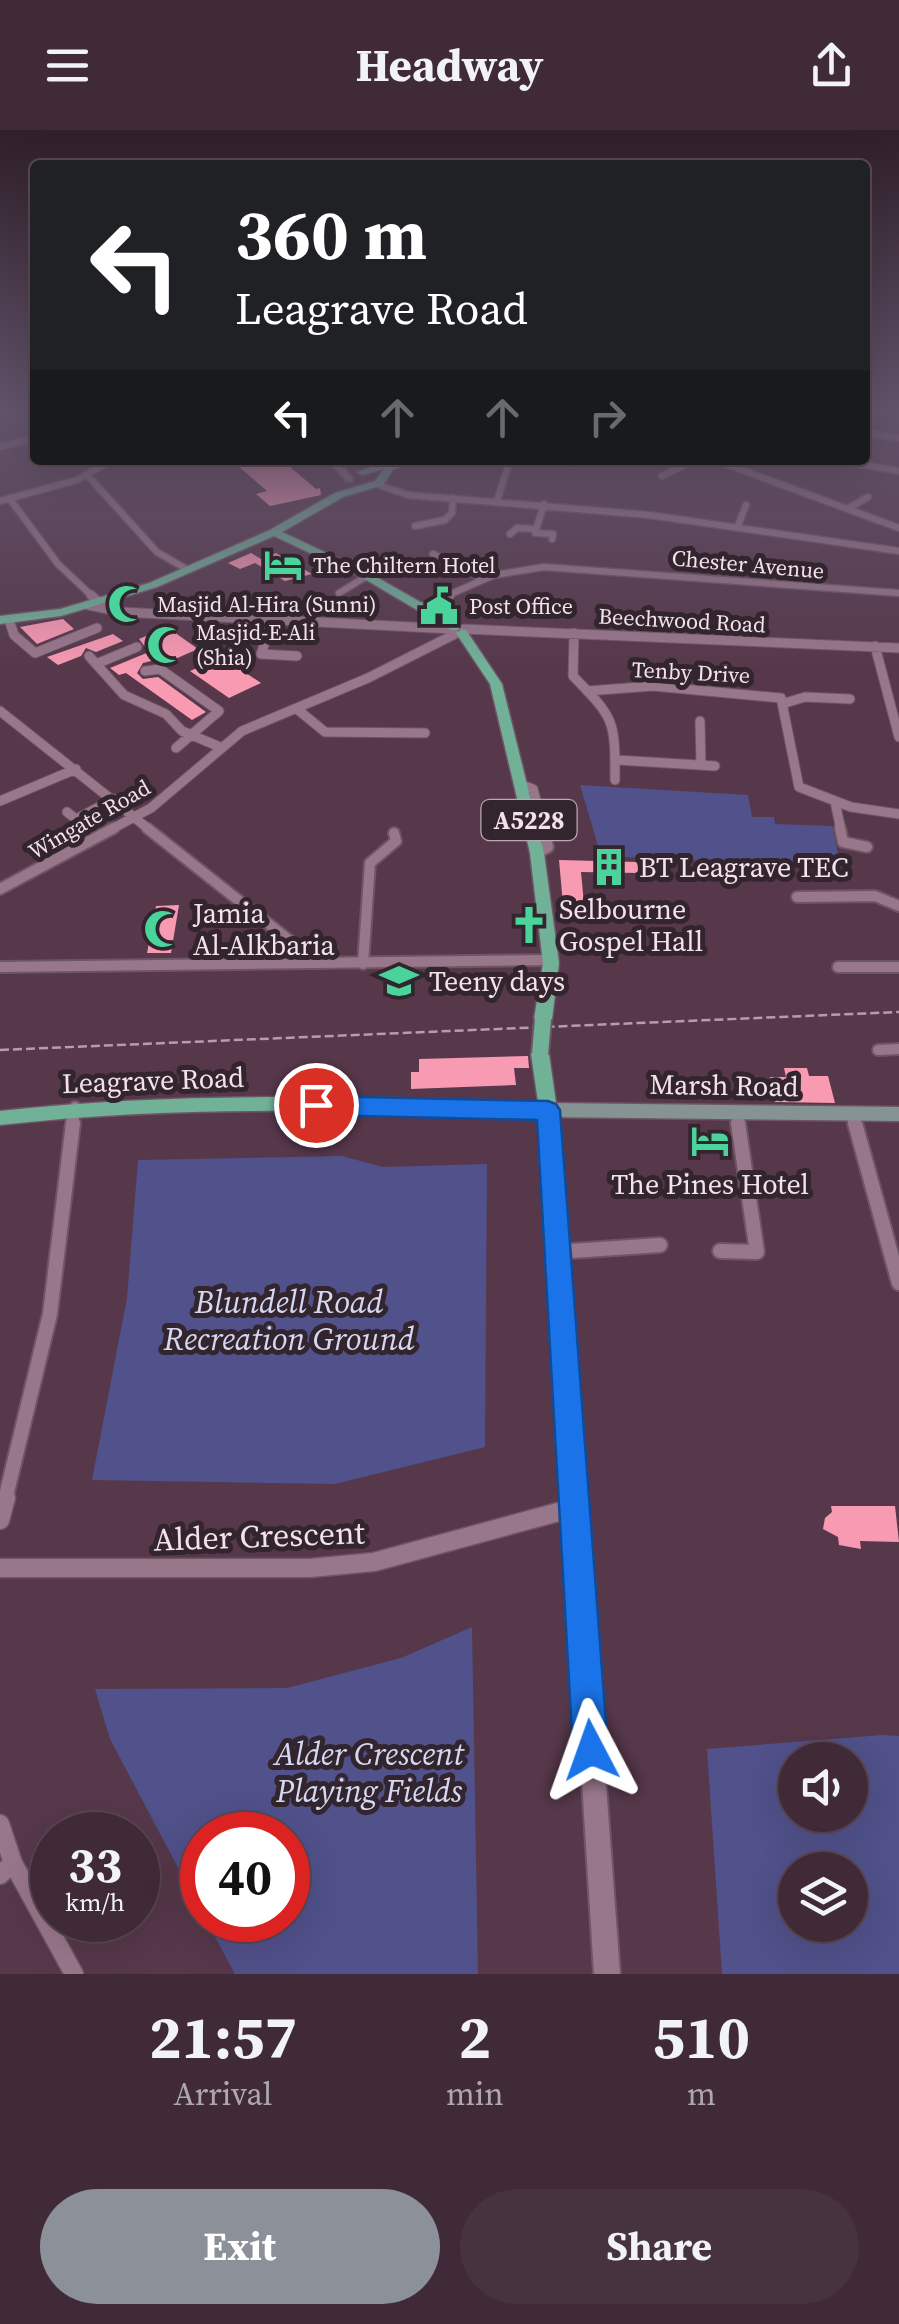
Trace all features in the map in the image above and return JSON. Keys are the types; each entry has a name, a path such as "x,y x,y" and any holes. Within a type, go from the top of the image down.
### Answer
{"main road":[{"path":"5,620 99,606 274,532 334,498"},
{"path":"291,523 288,532 292,538"},
{"name":"A5228","path":"274,532 442,617 457,630 496,684 537,854 551,960 540,1054 548,1110"},
{"path":"500,1109 530,1097 542,1078"},
{"name":"Leagrave Road","path":"0,1118 75,1107 180,1102 548,1110"},
{"name":"Marsh Road","path":"548,1110 899,1114"}],"street":[{"path":"0,502 13,498"},
{"path":"108,498 157,552 188,570"},
{"path":"415,526 437,526 452,513 453,498"},
{"path":"454,498 544,504 899,552"},
{"path":"818,498 899,528"},
{"path":"847,509 866,498"},
{"path":"10,499 58,564 99,606"},
{"path":"536,530 544,504"},
{"path":"738,528 746,505"},
{"path":"510,534 517,528 536,530 553,534 552,539"},
{"path":"433,554 482,579"},
{"name":"Chester Avenue","path":"422,606 482,579 530,568 569,567 899,593"},
{"path":"340,593 348,590 347,584 367,576"},
{"name":"Beechwood Road","path":"99,606 457,630 899,648"},
{"path":"430,627 442,625 442,617"},
{"path":"273,619 261,654 297,656"},
{"path":"5,620 14,636 35,654 97,628"},
{"name":"Wingate Road","path":"0,889 136,817 242,731 297,709 457,630"},
{"path":"574,633 573,676 607,711 616,730 615,780"},
{"path":"876,646 899,736"},
{"path":"137,647 92,660 124,695 166,714 191,736 220,747"},
{"path":"144,671 160,669 219,711 176,748"},
{"name":"Tenby Drive","path":"587,691 601,687 662,688 779,697 785,703 796,783 805,791 835,802 899,814"},
{"path":"785,703 805,697 850,700"},
{"path":"297,709 325,732 424,733"},
{"path":"0,711 318,963"},
{"path":"700,722 701,765"},
{"path":"617,760 716,766"},
{"path":"0,801 76,770"},
{"path":"68,812 76,819 114,799"},
{"path":"835,802 843,842 867,847"},
{"path":"364,964 370,863 396,840 394,833"},
{"path":"797,896 875,896 899,906"},
{"path":"0,967 551,960"},
{"path":"838,967 899,967"},
{"path":"878,1050 899,1049"},
{"path":"0,1520 28,1418 50,1314 75,1107"},
{"path":"548,1110 608,1974"},
{"path":"720,1251 757,1252 737,1112"},
{"path":"852,1114 899,1283"},
{"path":"556,1252 660,1245"},
{"name":"Alder Crescent","path":"0,1568 310,1568 374,1562 562,1511 573,1512"},
{"path":"0,1824 6,1869 74,1974"}],"green space":[{"path":"580,785 748,795 752,817 774,817 775,824 832,826 841,867 601,856"},
{"name":"Blundell Road Recreation Ground","path":"342,1156 383,1167 487,1164 485,1447 335,1484 92,1480 127,1298 138,1160"},
{"name":"Alder Crescent Playing Fields","path":"472,1627 478,1974 235,1974 218,1942 310,1942 310,1812 180,1812 180,1871 160,1834 160,1812 149,1812 110,1739 95,1689 287,1688 401,1658"},
{"path":"899,1736 899,1974 722,1974 707,1749 778,1743 778,1832 868,1832 868,1742 794,1742"}],"building":[{"path":"261,498 307,498 270,506"},
{"name":"The Chiltern Hotel","path":"251,553 261,559 276,553 312,574 285,581 255,563 240,569 228,563"},
{"path":"63,619 74,629 37,644 20,627"},
{"path":"167,627 198,649 166,663 159,659 143,663 137,673 143,679 158,677 206,712 192,720 126,673 119,675 110,668 149,652 139,639"},
{"path":"113,634 123,641 96,652 86,648 81,656 58,665 47,657"},
{"path":"222,657 261,683 229,698 190,671"},
{"path":"559,860 637,862 639,873 581,872 584,904 563,904"},
{"name":"Jamia Al-Alkbaria","path":"179,905 171,953 147,953 156,906"},
{"path":"528,1056 529,1068 514,1068 516,1085 411,1089 411,1072 419,1072 419,1059"},
{"path":"784,1068 807,1068 809,1076 828,1076 835,1103 775,1102 770,1077 786,1077"},
{"path":"831,1506 895,1506 899,1542 860,1541 861,1549 839,1545 838,1537 823,1529"}],"railway":[{"path":"0,1050 899,1012"}],"place":[{"name":"The Chiltern Hotel","path":"283,565"},
{"name":"Masjid Al-Hira (Sunni)","path":"127,604"},
{"name":"Post Office","path":"439,606"},
{"name":"Masjid-E-Ali (Shia)","path":"166,645"},
{"name":"BT Leagrave TEC","path":"609,867"},
{"name":"Selbourne Gospel Hall","path":"529,925"},
{"name":"Jamia Al-Alkbaria","path":"163,929"},
{"name":"Teeny days","path":"399,981"},
{"name":"The Pines Hotel","path":"710,1141"}],"route":[{"path":"316,1105 548,1110 591,1750"}]}
